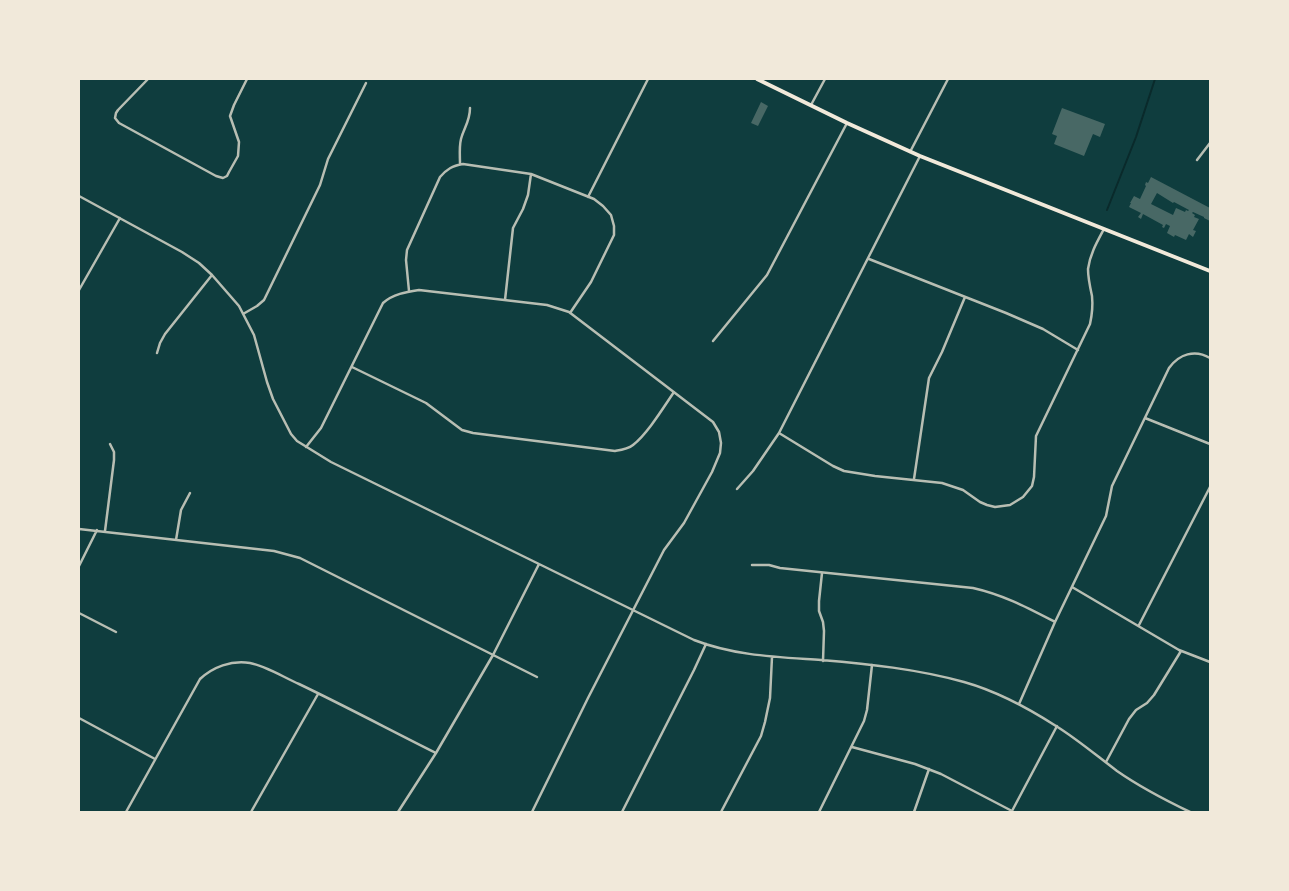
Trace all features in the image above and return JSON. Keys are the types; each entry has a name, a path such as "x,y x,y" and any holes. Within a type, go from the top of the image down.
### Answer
{"main road":[{"path":"758,79 910,152 1210,271"}],"street":[{"path":"148,79 118,110 116,118 119,122 219,178 227,176 238,156 239,142 230,116 247,79"},
{"path":"588,196 648,79"},
{"path":"811,105 825,79"},
{"path":"910,152 948,79"},
{"path":"243,314 264,300 320,185 328,159 366,83"},
{"path":"460,164 461,137 470,116 470,108"},
{"path":"713,341 767,275 847,123"},
{"path":"1198,160 1210,143"},
{"path":"737,489 759,463 778,433 920,156"},
{"path":"409,291 407,250 440,177 453,165 460,164 531,174 588,196 603,206 611,215 614,235 591,282 570,313"},
{"path":"505,300 513,228 528,195 531,174"},
{"path":"79,196 182,252 199,263 212,275 239,306 254,335 273,399 291,434 297,441 331,462 706,644 734,652 772,657 823,660 911,670 965,682 1019,704 1057,726 1146,789 1190,812"},
{"path":"79,290 120,218"},
{"path":"778,433 844,471 949,484 963,490 980,502 995,507 1010,505 1023,497 1032,486 1036,436 1090,324 1092,298 1088,271 1094,248 1104,229"},
{"path":"868,259 1043,329 1078,350"},
{"path":"157,353 165,334 212,275"},
{"path":"306,447 321,428 383,303 405,292 419,290 559,308 570,313 713,422 719,432 720,453 684,523 664,550 633,609 532,812"},
{"path":"914,480 929,378 942,352 964,297"},
{"path":"1019,704 1055,622 1106,516 1112,486 1169,368 1178,359 1189,354 1201,354 1210,358"},
{"path":"351,366 426,403 462,430 615,451 632,445 642,436 674,392"},
{"path":"1145,418 1210,444"},
{"path":"105,531 114,460 114,452 110,444"},
{"path":"1139,625 1210,486"},
{"path":"176,540 181,510 190,493"},
{"path":"79,529 274,551 300,558 536,677"},
{"path":"79,566 97,530"},
{"path":"398,812 436,753 493,655 539,564"},
{"path":"752,566 769,565 822,573 982,590 1011,600 1055,622"},
{"path":"822,573 819,611 824,631 823,660"},
{"path":"1072,587 1181,651 1210,662"},
{"path":"79,613 116,632"},
{"path":"622,812 706,644"},
{"path":"1106,762 1129,719 1136,710 1147,703 1154,695 1181,651"},
{"path":"721,812 761,736 766,722 770,698 772,657"},
{"path":"126,812 200,679 215,668 237,662 260,666 436,753"},
{"path":"819,812 852,747 868,710 872,665"},
{"path":"252,812 318,693"},
{"path":"79,718 155,760"},
{"path":"852,747 929,769 962,784 1012,812 1057,726"},
{"path":"914,812 929,769"}],"building":[{"path":"761,102 768,106 758,126 751,123"},
{"path":"1062,108 1105,124 1100,137 1093,134 1084,156 1054,144 1057,136 1052,134"},
{"path":"1151,177 1210,208 1210,221 1193,212 1194,217 1199,219 1193,230 1196,231 1193,237 1189,234 1186,240 1167,233 1170,226 1166,224 1164,228 1162,227 1163,225 1143,214 1141,219 1138,217 1141,213 1129,207 1134,196 1140,199 1146,182 1148,183","holes":["1157,193 1189,210 1185,212 1176,208 1173,215 1151,204"]}],"waterway":[{"path":"1107,210 1136,137 1155,79"}]}
